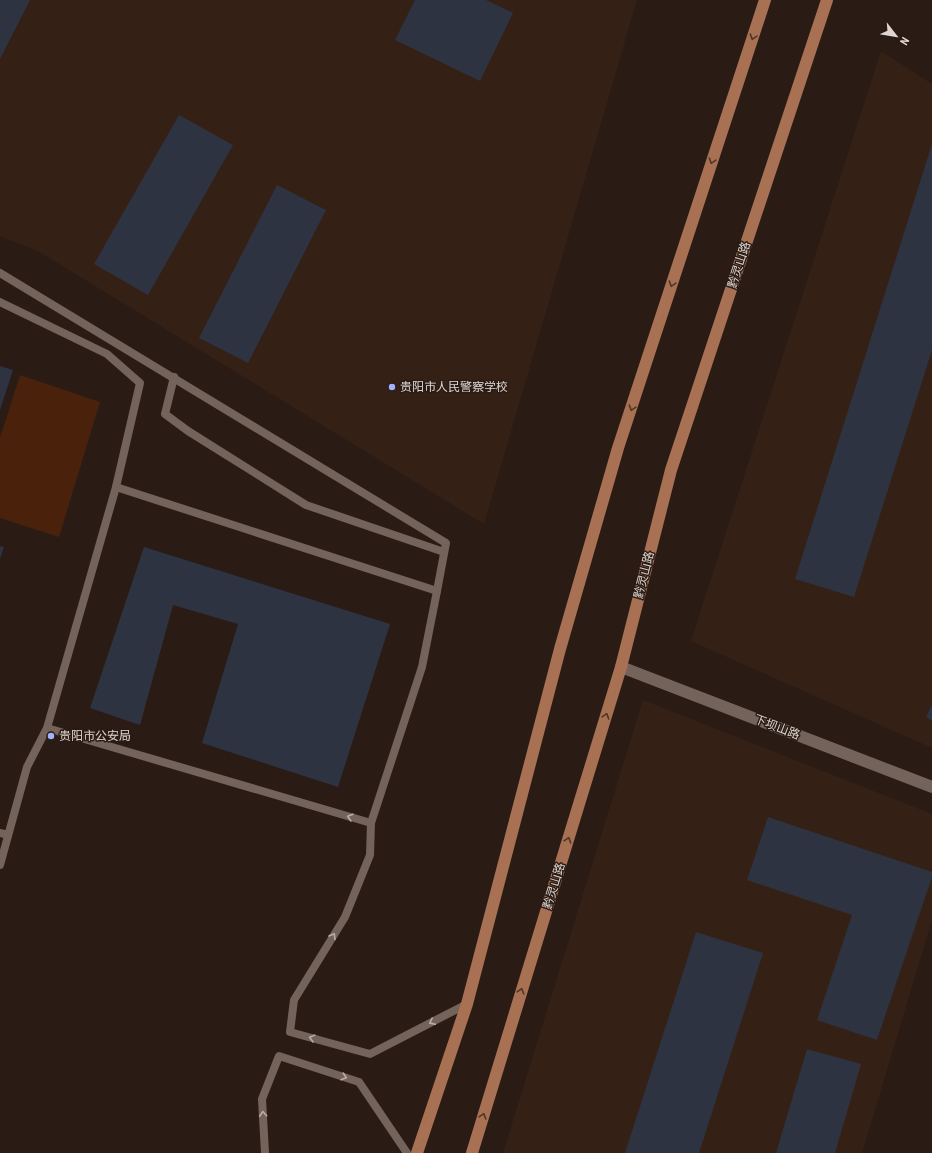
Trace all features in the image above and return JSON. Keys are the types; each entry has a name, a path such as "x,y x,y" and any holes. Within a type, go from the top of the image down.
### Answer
{"main road":[{"path":"417,1153 467,1004 560,649 618,448 765,0"},
{"name":"黔灵山路","path":"472,1153 621,668 671,470 827,0"}],"street":[{"name":"下坝山路","path":"621,668 932,787"}],"lane":[{"path":"0,273 446,543 422,667 371,823 370,855 345,917 294,1000 290,1032 370,1054 467,1004"},
{"path":"0,302 107,354 140,383 116,486 47,728 27,767 4,834 0,865"},
{"path":"174,377 165,414 188,431 306,505 444,552"},
{"path":"116,486 437,591"},
{"path":"47,728 371,823"},
{"path":"265,1153 262,1098 279,1056 359,1082 407,1153"}],"shaded area":[{"name":"贵阳市人民警察学校","path":"0,0 637,0 484,524 38,251 0,236"},
{"path":"881,51 932,84 932,748 691,641"},
{"path":"20,375 100,402 59,537 0,518 0,438"},
{"path":"643,700 932,814 932,920 862,1153 503,1153"}],"building":[{"path":"0,0 30,0 0,59"},
{"path":"415,0 486,0 513,13 480,81 395,40"},
{"path":"179,115 233,145 148,295 94,264"},
{"path":"932,144 932,350 854,597 795,579"},
{"path":"277,185 326,210 248,363 199,338"},
{"path":"0,366 13,370 0,410"},
{"path":"0,546 4,547 0,559"},
{"path":"144,547 390,624 338,787 202,743 238,624 173,605 140,725 90,708"},
{"path":"932,705 932,721 926,717"},
{"path":"768,817 932,872 932,877 877,1040 817,1020 852,915 747,880"},
{"path":"696,932 763,953 699,1153 625,1153"},
{"path":"807,1049 861,1064 835,1153 776,1153"}],"place":[{"name":"贵阳市人民警察学校","path":"392,387"},
{"name":"贵阳市公安局","path":"51,736"}]}
